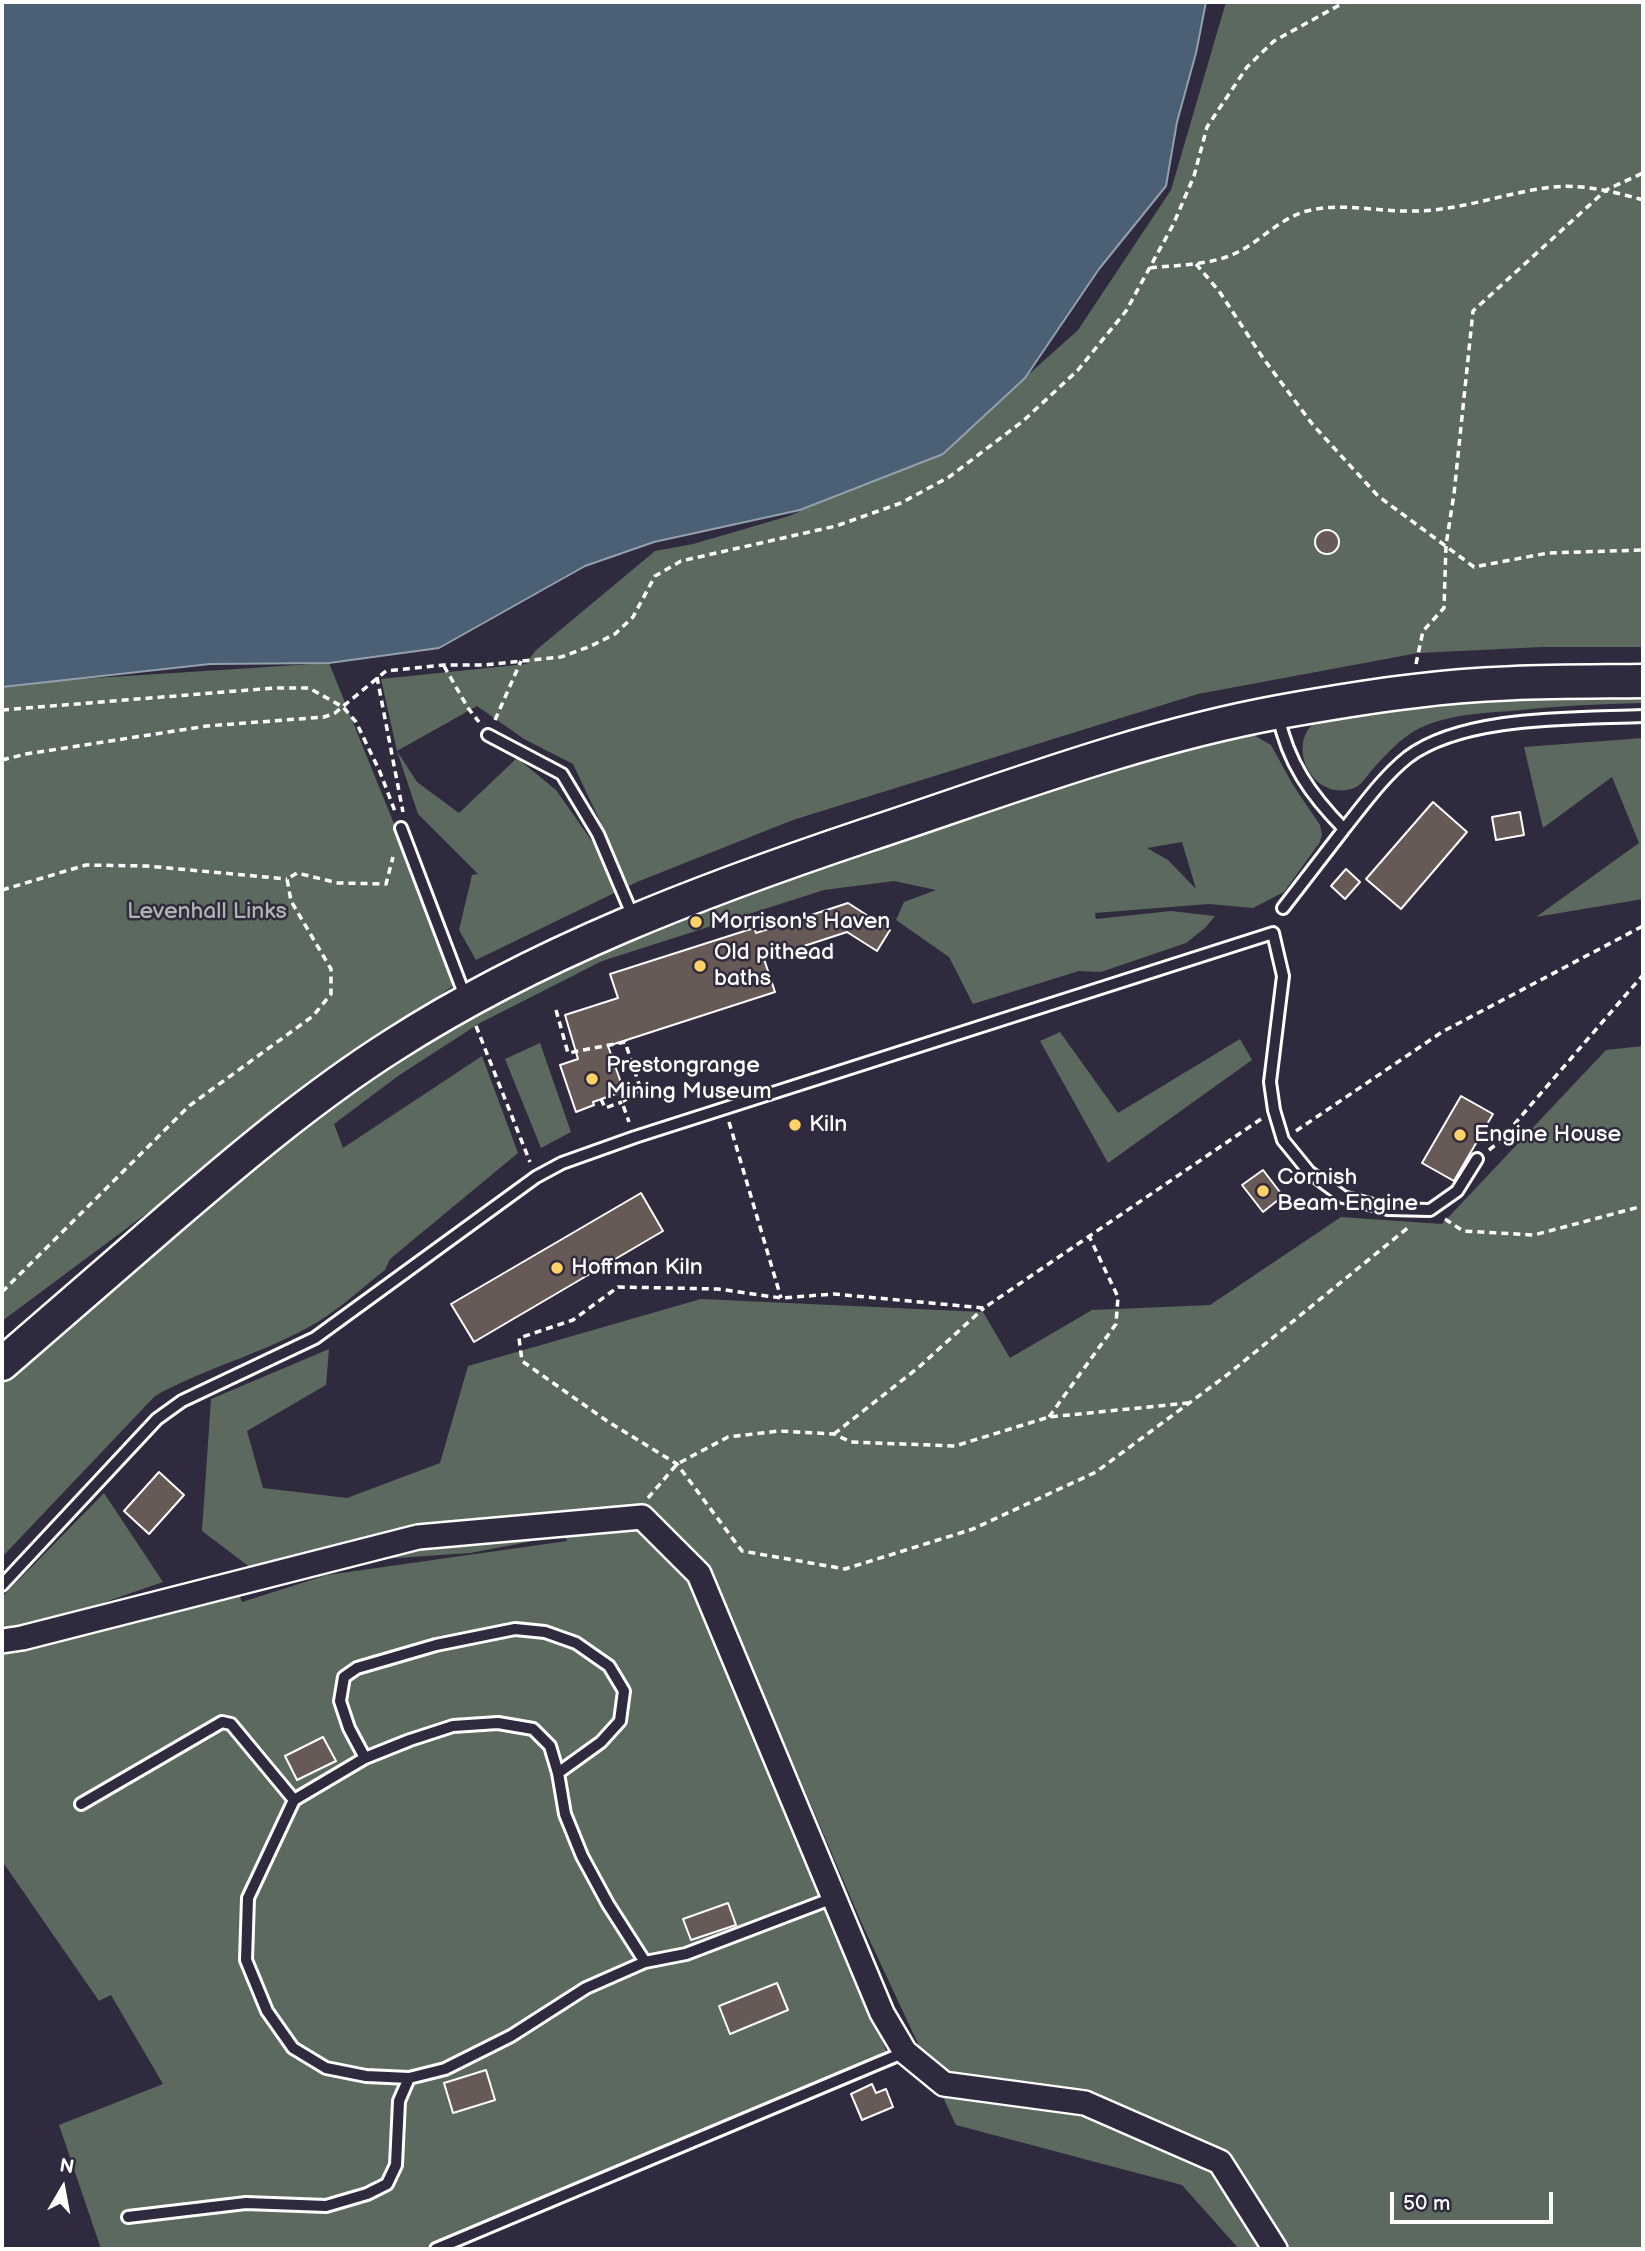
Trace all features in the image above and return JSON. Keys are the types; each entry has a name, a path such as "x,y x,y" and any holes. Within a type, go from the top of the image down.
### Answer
{"main road":[{"path":"2,1364 220,1176 300,1111 391,1046 550,958 634,922 803,857 1092,760 1189,732 1278,712 1418,690 1511,684 1643,681"}],"street":[{"path":"2,1641 418,1537 642,1517 699,1574 882,2013 905,2052 944,2084 1085,2103 1220,2162 1275,2249"}],"lane":[{"path":"1278,712 1295,766 1316,800 1344,829"},
{"path":"1283,908 1380,783 1410,756 1444,738 1489,728 1530,722 1643,716"},
{"path":"488,735 562,775 598,834 634,922"},
{"path":"401,828 467,1002"},
{"path":"2,1585 157,1419 182,1401 315,1338 536,1177 562,1163 635,1137 1273,933 1283,976 1270,1082 1274,1110 1283,1140 1309,1172 1343,1197 1388,1209 1430,1210 1457,1191 1477,1159"},
{"path":"365,1758 349,1728 340,1701 344,1677 357,1668 423,1648 514,1629 545,1632 576,1643 609,1666 624,1691 620,1721 601,1742 558,1773"},
{"path":"81,1804 222,1722 231,1724 294,1800"},
{"path":"645,1962 608,1904 582,1856 565,1814 550,1746 533,1729 498,1723 453,1726 365,1758 294,1800 248,1898 246,1960 267,2011 293,2048 326,2068 366,2076 409,2078 445,2069 511,2036 586,1988 645,1962 686,1954 833,1898"},
{"path":"436,2249 905,2052"},
{"path":"128,2217 246,2203 326,2206 368,2194 387,2184 396,2165 398,2101 409,2078"}],"path":[{"path":"2,760 207,726 324,717 343,707 386,671 561,657 615,634 633,617 655,576 681,561 836,526 901,503 949,477 1023,421 1078,370 1126,311 1174,225 1194,176 1207,127 1247,67 1273,41 1345,2"},
{"path":"1418,690 1416,670 1423,631 1444,608 1446,545 1454,494 1473,311 1606,190 1643,173"},
{"path":"1150,268 1196,264 1238,252 1272,227 1306,211 1345,208 1414,211 1459,207 1556,187 1606,190 1643,200"},
{"path":"1196,264 1219,292 1263,358 1313,425 1378,496 1474,567 1548,554 1643,550"},
{"path":"444,665 468,708 488,735 521,661"},
{"path":"2,890 86,865 146,866 287,879 297,873 338,883 386,884 401,828 403,808 377,677"},
{"path":"2,710 274,688 309,688 343,707 356,722 380,772 401,828"},
{"path":"2,1292 189,1105 313,1016 331,994 331,969 291,901 287,879"},
{"path":"1283,1140 1442,1032 1643,926"},
{"path":"1477,1159 1498,1143 1643,975"},
{"path":"467,1002 536,1177"},
{"path":"556,1010 568,1053 625,1042 641,1090 622,1102 605,1108 601,1099"},
{"path":"622,1102 635,1137"},
{"path":"724,1109 781,1298"},
{"path":"834,1434 919,1367 984,1308 1274,1110"},
{"path":"984,1308 834,1294 781,1298 718,1289 618,1287 573,1320 519,1338 522,1361 677,1464 742,1551 845,1569 973,1530 1096,1472 1189,1403 1430,1210 1463,1231 1534,1235 1643,1206"},
{"path":"1049,1418 1116,1324 1118,1297 1089,1236"},
{"path":"649,1497 677,1464 728,1437 779,1431 834,1434 851,1442 955,1446 1049,1418 1189,1403"}],"green space":[{"path":"1226,2 1643,2 1643,647 1543,647 1418,653 1198,694 793,820 637,882 476,960 459,930 472,875 478,874 418,814 397,751 381,679 526,664 535,651 655,551 693,544 789,516 950,445 1078,330 1171,190","holes":["477,706 524,739 573,764 608,838 594,844 556,790 517,758 459,813 417,782 397,751"]},
{"name":"Levenhall Links","path":"329,663 458,982 2,1321 2,684"},
{"path":"1643,694 1643,703 1487,713 1440,721 1418,729 1405,738 1360,784 1349,790 1324,786 1307,768 1303,756 1306,732 1314,723 1343,713 1487,699"},
{"path":"1240,732 1252,734 1271,745 1293,785 1320,825 1320,842 1284,892 1253,908 1209,904 1095,913 1096,919 1171,911 1215,916 1186,943 1101,972 1079,971 973,1004 949,957 896,920 904,902 936,890 894,881 824,890 602,961 480,1023 398,1076 334,1124 343,1148 482,1056 518,1153 390,1259 385,1270 327,1316 288,1338 155,1396 2,1557 2,1379 326,1106 479,1011 554,970 752,889 1078,777","holes":["1182,842 1196,889 1168,860 1147,848"]},
{"path":"1643,738 1643,899 1536,917 1639,843 1612,777 1543,828 1524,747"},
{"path":"1060,1032 1118,1113 1240,1039 1252,1060 1108,1163 1040,1041"},
{"path":"540,1043 571,1132 541,1148 505,1059"},
{"path":"1643,1046 1643,2249 1239,2249 1182,2185 956,2125 862,1924 752,1667 792,1821 792,1832 887,2052 772,2104 421,2249 101,2249 59,2125 163,2084 111,1995 99,2001 2,1861 2,1646 236,1587 242,1602 327,1575 567,1541 565,1535 470,1553 251,1568 202,1531 211,1399 329,1349 326,1385 247,1431 263,1488 347,1498 440,1463 468,1366 701,1299 983,1312 1010,1358 1092,1310 1210,1305 1341,1217 1442,1224 1606,1050"},
{"path":"104,1493 163,1582 21,1631 2,1632 2,1597"}],"water":[{"path":"2,2 1206,2 1196,53 1177,122 1166,186 1099,269 1025,378 943,454 800,510 654,542 585,566 439,648 329,663 210,664 2,687"}],"building":[{"path":"1327,530 1336,533 1339,542 1336,551 1327,554 1318,551 1315,542 1318,533"},
{"path":"1433,802 1467,832 1401,909 1366,879"},
{"path":"1520,812 1524,835 1496,840 1492,817"},
{"path":"1346,869 1360,882 1345,899 1331,886"},
{"name":"Old pithead baths","path":"848,903 890,930 877,951 847,932 764,959 775,992 608,1046 624,1091 593,1102 594,1105 576,1112 560,1065 578,1059 565,1015 618,998 610,974 754,928 756,933"},
{"name":"Engine House","path":"1461,1096 1493,1114 1454,1181 1422,1163"},
{"name":"Cornish Beam Engine","path":"1263,1170 1283,1196 1263,1212 1242,1185"},
{"name":"Hoffman Kiln","path":"641,1193 663,1231 474,1342 451,1304"},
{"path":"159,1472 184,1495 149,1534 124,1511"},
{"path":"323,1737 336,1761 297,1780 285,1756"},
{"path":"728,1903 736,1925 691,1940 683,1919"},
{"path":"777,1983 788,2010 730,2034 719,2006"},
{"path":"486,2070 495,2100 453,2113 444,2083"},
{"path":"872,2084 876,2093 886,2089 893,2107 862,2120 851,2094"}],"place":[{"name":"Morrison's Haven","path":"696,922"},
{"name":"Old pithead baths","path":"700,966"},
{"name":"Prestongrange Mining Museum","path":"592,1079"},
{"name":"Kiln","path":"795,1125"},
{"name":"Engine House","path":"1460,1135"},
{"name":"Cornish Beam Engine","path":"1263,1191"},
{"name":"Hoffman Kiln","path":"557,1268"}]}
